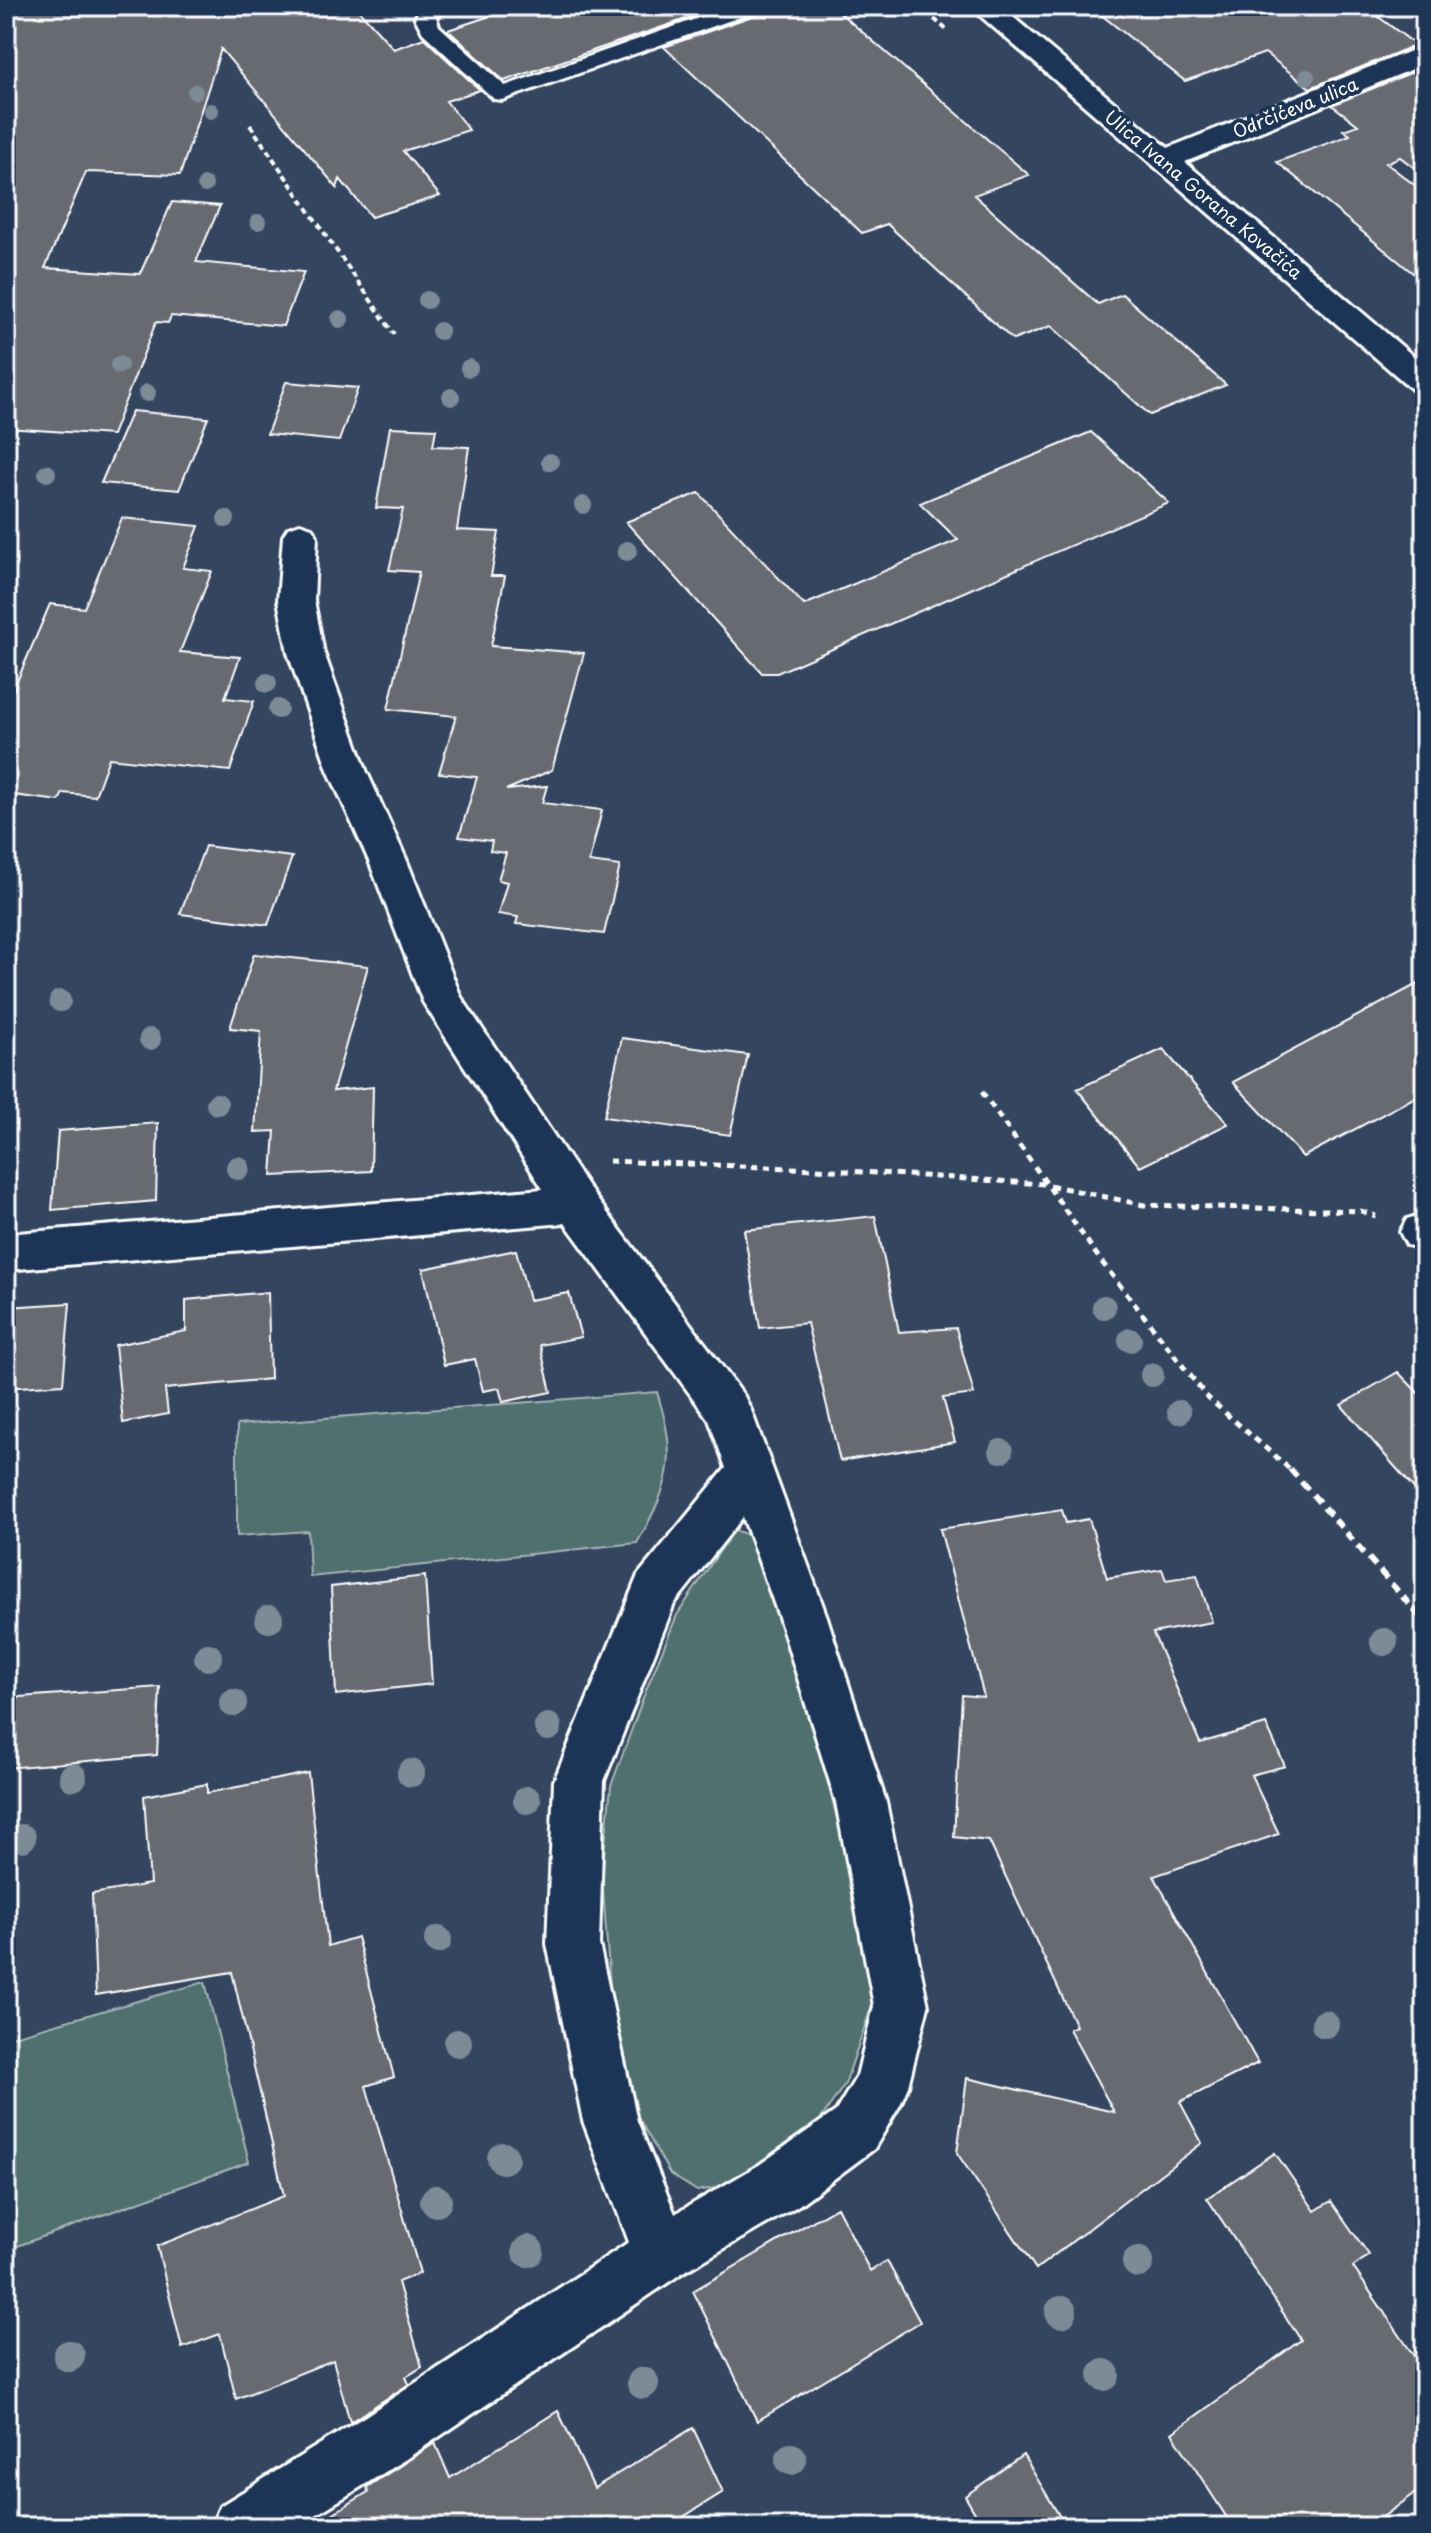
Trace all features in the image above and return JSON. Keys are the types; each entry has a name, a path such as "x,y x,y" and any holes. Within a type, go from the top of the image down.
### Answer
{"street":[{"name":"Ulica Ivana Gorana Kovačića","path":"983,6 1425,383"},
{"name":"Odrčićeva ulica","path":"1164,160 1425,54"},
{"path":"241,2527 385,2438 662,2253 779,2185 855,2130 881,2086 901,2006 861,1802 803,1617 728,1410 576,1204 443,1002 388,861 347,770 306,653 296,600 300,536"},
{"path":"6,1252 576,1204"},
{"path":"662,2253 610,2121 573,1944 579,1781 655,1591 749,1475"}],"lane":[{"path":"444,6 427,13 425,18 430,29 502,94 753,6"}],"path":[{"path":"250,125 394,334"},
{"path":"982,1092 1044,1184 1207,1397 1300,1478 1425,1622"},
{"path":"548,1160 816,1169 1044,1184 1144,1205 1361,1211 1424,1232"}],"green space":[{"path":"657,1392 668,1435 668,1470 657,1504 637,1543 310,1577 308,1531 237,1536 237,1425"},
{"path":"734,1530 758,1538 814,1724 854,1889 873,2002 845,2084 806,2140 740,2184 697,2191 670,2174 629,2101 610,1986 602,1875 611,1786 646,1690 677,1615"},
{"path":"205,1982 249,2162 6,2250 6,2038"}],"building":[{"path":"6,6 355,6 394,49 424,38 480,90 446,101 469,130 403,151 440,196 371,217 340,179 337,188 221,49 180,175 86,172 45,268 140,274 172,202 220,206 196,262 304,272 283,326 171,316 168,323 156,322 112,435 6,428"},
{"path":"520,6 724,6 504,81 448,30"},
{"path":"766,6 832,6 1029,175 974,195 1098,304 1122,294 1226,385 1150,415 1051,326 1013,340 887,224 862,233 664,47 761,13"},
{"path":"1090,6 1364,6 1416,45 1310,88 1265,53 1185,81"},
{"path":"1425,67 1425,176 1400,157 1386,163 1425,193 1425,283 1277,162 1350,135 1343,130 1358,125 1332,105"},
{"path":"286,382 358,388 339,441 267,434"},
{"path":"132,411 208,418 179,490 101,483"},
{"path":"390,427 436,429 433,446 469,447 457,530 499,532 491,576 505,576 491,646 584,653 552,770 506,790 547,786 542,803 602,810 589,862 620,866 604,934 516,924 518,917 498,914 507,882 498,880 506,853 490,851 492,841 459,837 477,777 439,773 456,716 388,709 419,572 389,570 403,509 376,508"},
{"path":"1091,432 1169,503 777,673 762,673 626,522 699,493 804,605 958,540 920,503"},
{"path":"122,518 199,526 183,568 212,571 180,652 240,657 225,698 254,701 230,771 109,758 95,796 63,793 59,801 6,794 6,707 50,604 84,608"},
{"path":"205,846 292,857 268,925 180,914"},
{"path":"254,954 368,966 333,1091 373,1087 371,1171 272,1176 275,1131 255,1132 261,1031 230,1028"},
{"path":"1425,980 1425,1092 1303,1157 1233,1082"},
{"path":"622,1038 748,1055 730,1135 604,1117"},
{"path":"1163,1049 1228,1124 1140,1167 1077,1089"},
{"path":"158,1123 156,1201 52,1210 58,1131"},
{"path":"875,1216 899,1332 956,1328 974,1394 943,1398 955,1442 840,1461 807,1323 760,1328 744,1230"},
{"path":"516,1250 529,1300 569,1293 581,1337 540,1345 551,1392 503,1402 499,1388 483,1391 475,1359 444,1365 423,1269"},
{"path":"268,1292 270,1379 165,1389 168,1414 123,1423 115,1345 186,1331 186,1300"},
{"path":"70,1303 63,1384 6,1388 6,1307"},
{"path":"1398,1372 1425,1400 1425,1501 1341,1405"},
{"path":"1062,1510 1066,1523 1089,1519 1107,1578 1162,1569 1166,1580 1197,1575 1212,1622 1153,1633 1200,1743 1266,1724 1285,1766 1251,1775 1279,1834 1154,1876 1258,2063 1180,2102 1202,2143 1036,2269 957,2153 967,2078 1114,2112 1069,2029 1076,2026 989,1841 954,1837 962,1695 984,1697 940,1529"},
{"path":"425,1576 432,1684 336,1695 331,1587"},
{"path":"160,1687 157,1755 6,1768 6,1698"},
{"path":"308,1773 328,1946 357,1937 394,2077 366,2086 420,2273 398,2282 422,2367 406,2377 409,2384 350,2422 333,2360 236,2399 220,2334 182,2348 157,2246 284,2196 232,1972 96,1995 92,1894 150,1884 144,1796 207,1784 207,1793"},
{"path":"1275,2153 1315,2211 1331,2201 1369,2255 1353,2267 1425,2372 1425,2486 1369,2527 1233,2527 1172,2433 1301,2340 1207,2198"},
{"path":"837,2207 870,2271 887,2261 920,2322 757,2421 693,2291"},
{"path":"558,2411 594,2488 693,2428 723,2492 667,2527 311,2527 368,2492 367,2487 435,2443 450,2478"},
{"path":"1023,2455 1066,2527 983,2527 965,2496"}]}
